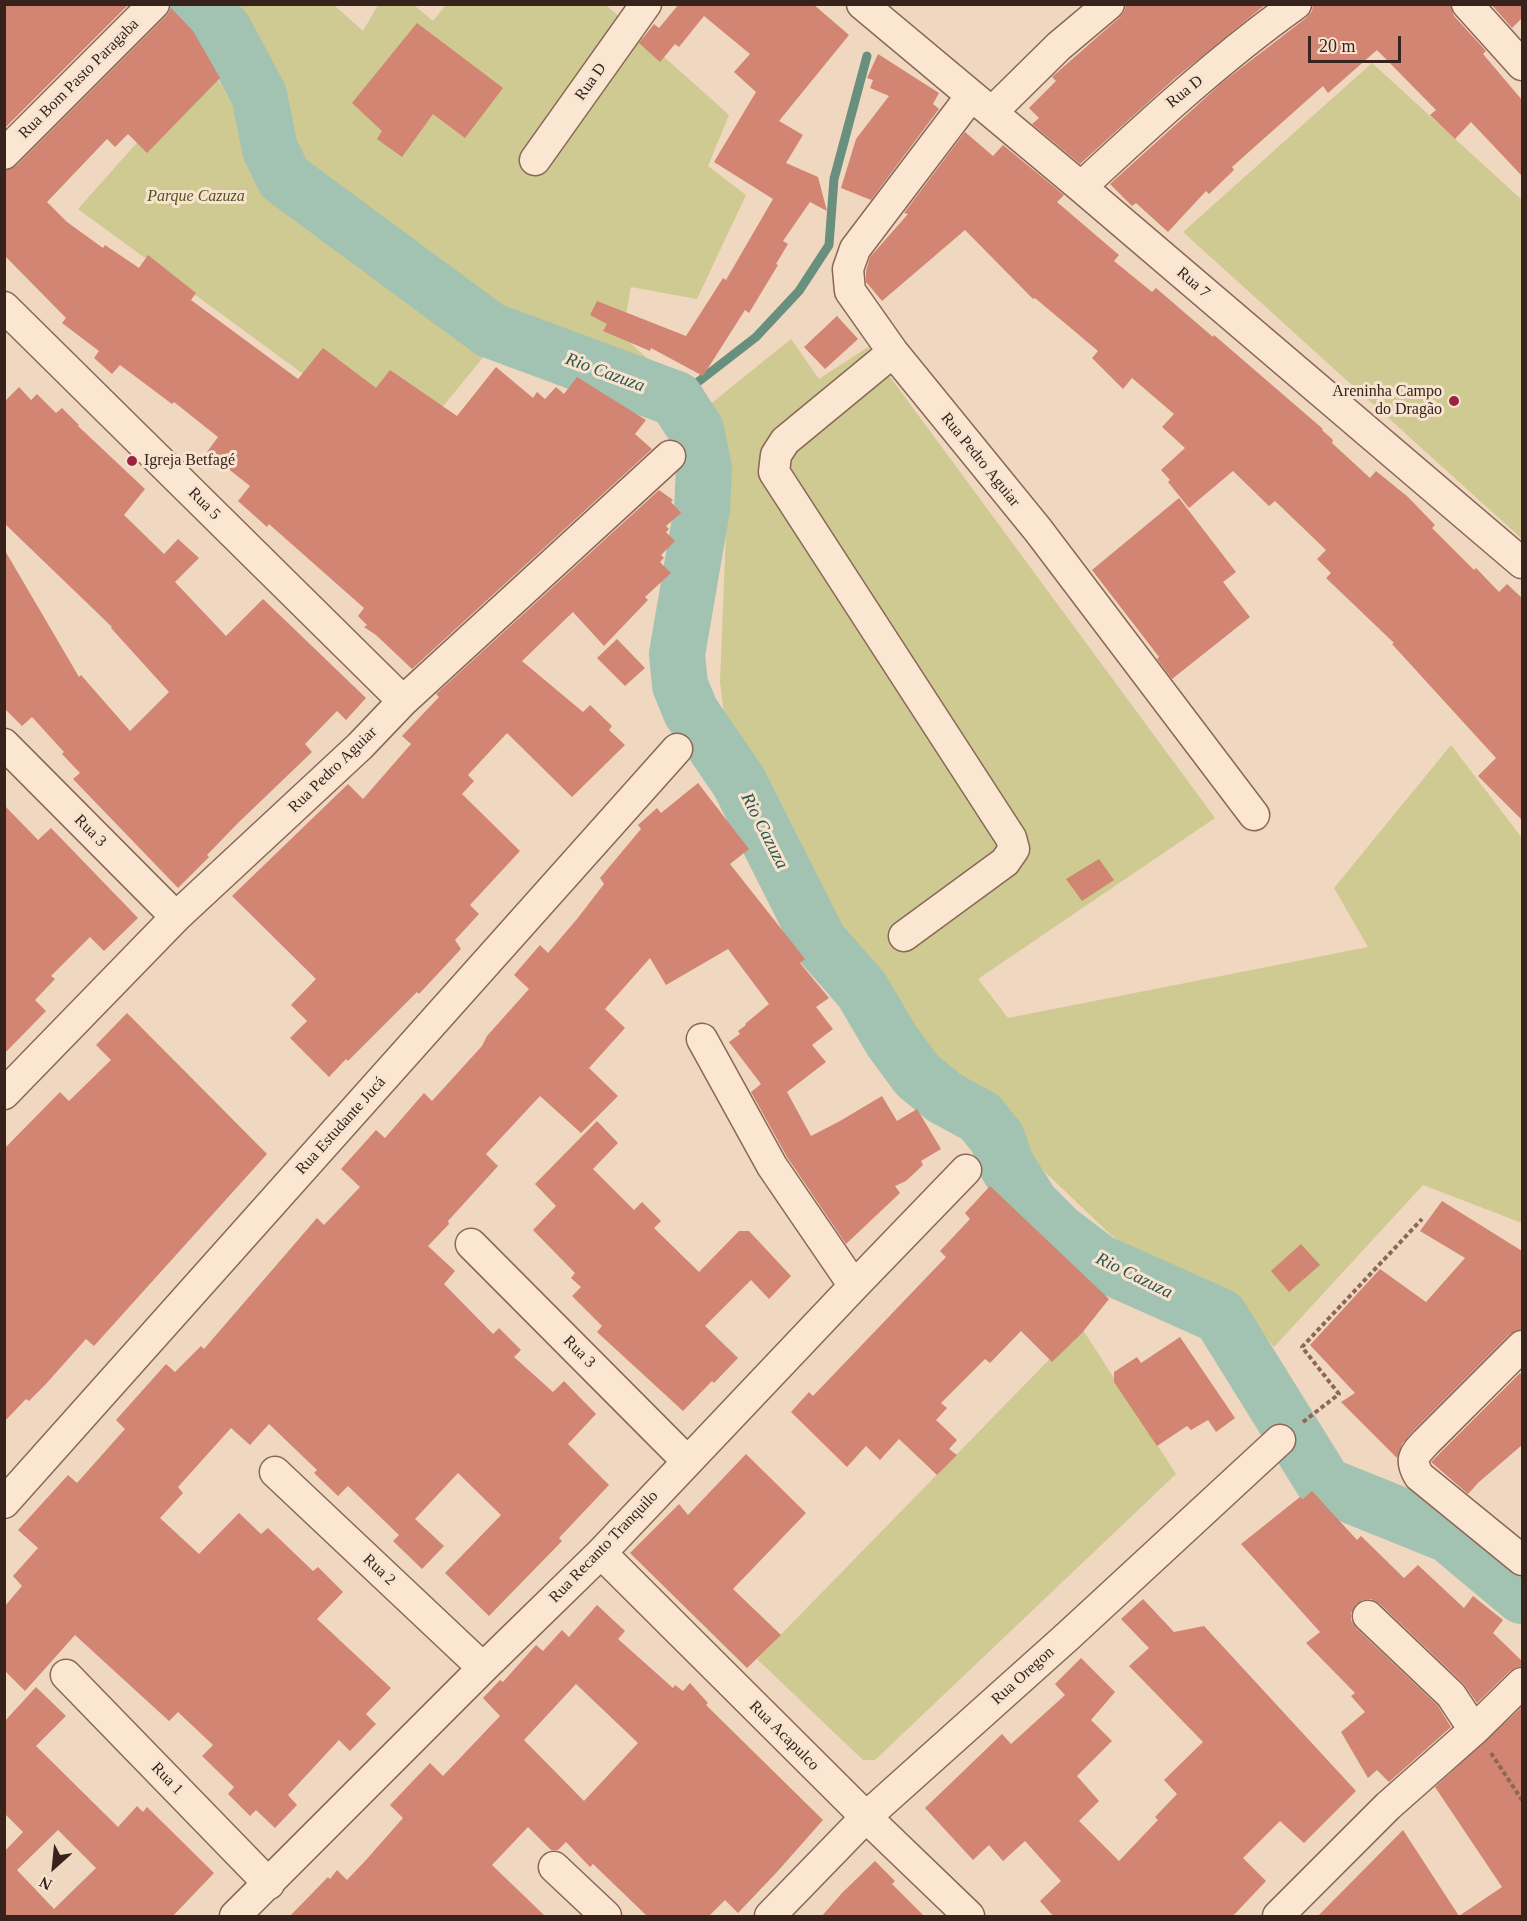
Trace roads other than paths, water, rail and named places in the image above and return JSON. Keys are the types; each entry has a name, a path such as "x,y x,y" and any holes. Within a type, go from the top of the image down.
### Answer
{"street":[{"name":"Rua D","path":"535,160 646,4"},
{"name":"Rua 7","path":"862,4 1081,187 1522,563"},
{"name":"Rua Pedro Aguiar","path":"1109,4 1059,46 981,104 855,249 848,269 850,291 893,352 1038,530 1254,815"},
{"name":"Rua D","path":"1081,187 1163,110 1296,4"},
{"name":"Rua Bom Pasto Paragaba","path":"4,154 153,5"},
{"path":"1468,5 1522,65"},
{"name":"Rua 5","path":"4,307 403,701"},
{"path":"893,352 785,441 776,454 774,472 1011,838 1014,849 1005,862 904,936"},
{"name":"Rua Pedro Aguiar","path":"4,1094 176,917 360,746 403,701 670,456"},
{"name":"Rua 3","path":"4,744 176,917"},
{"name":"Rua Estudante Jucá","path":"4,1503 677,749"},
{"path":"702,1039 772,1166 854,1286"},
{"name":"Rua Recanto Tranquilo","path":"235,1917 483,1668 602,1553 966,1170"},
{"name":"Rua 3","path":"471,1244 687,1461"},
{"path":"1522,1346 1426,1442 1413,1457 1413,1467 1419,1476 1522,1560"},
{"name":"Rua Oregon","path":"770,1917 866,1817 1068,1636 1280,1440"},
{"name":"Rua 2","path":"275,1472 483,1668"},
{"name":"Rua Acapulco","path":"602,1553 969,1917"},
{"path":"1368,1616 1450,1695 1474,1730"},
{"name":"Rua 1","path":"66,1675 269,1884"},
{"path":"1278,1917 1388,1806 1474,1730 1522,1683"},
{"path":"554,1867 606,1917"}],"waterway":[{"name":"Rio Cazuza","path":"197,4 224,30 259,95 270,149 284,178 490,330 676,399 696,430 704,469 702,509 677,654 680,685 691,712 739,782 819,941 862,990 892,1041 917,1075 945,1098 980,1117 997,1138 1007,1166 1032,1205 1058,1231 1099,1262 1220,1316 1325,1485 1449,1535 1522,1596"},
{"path":"676,399 756,337 799,291 829,245 834,179 867,56"}],"place":[{"name":"Areninha Campo do Dragão","path":"1454,401"},
{"name":"Igreja Betfagé","path":"132,461"}],"park label":[{"name":"Parque Cazuza","path":"196,197"}]}
